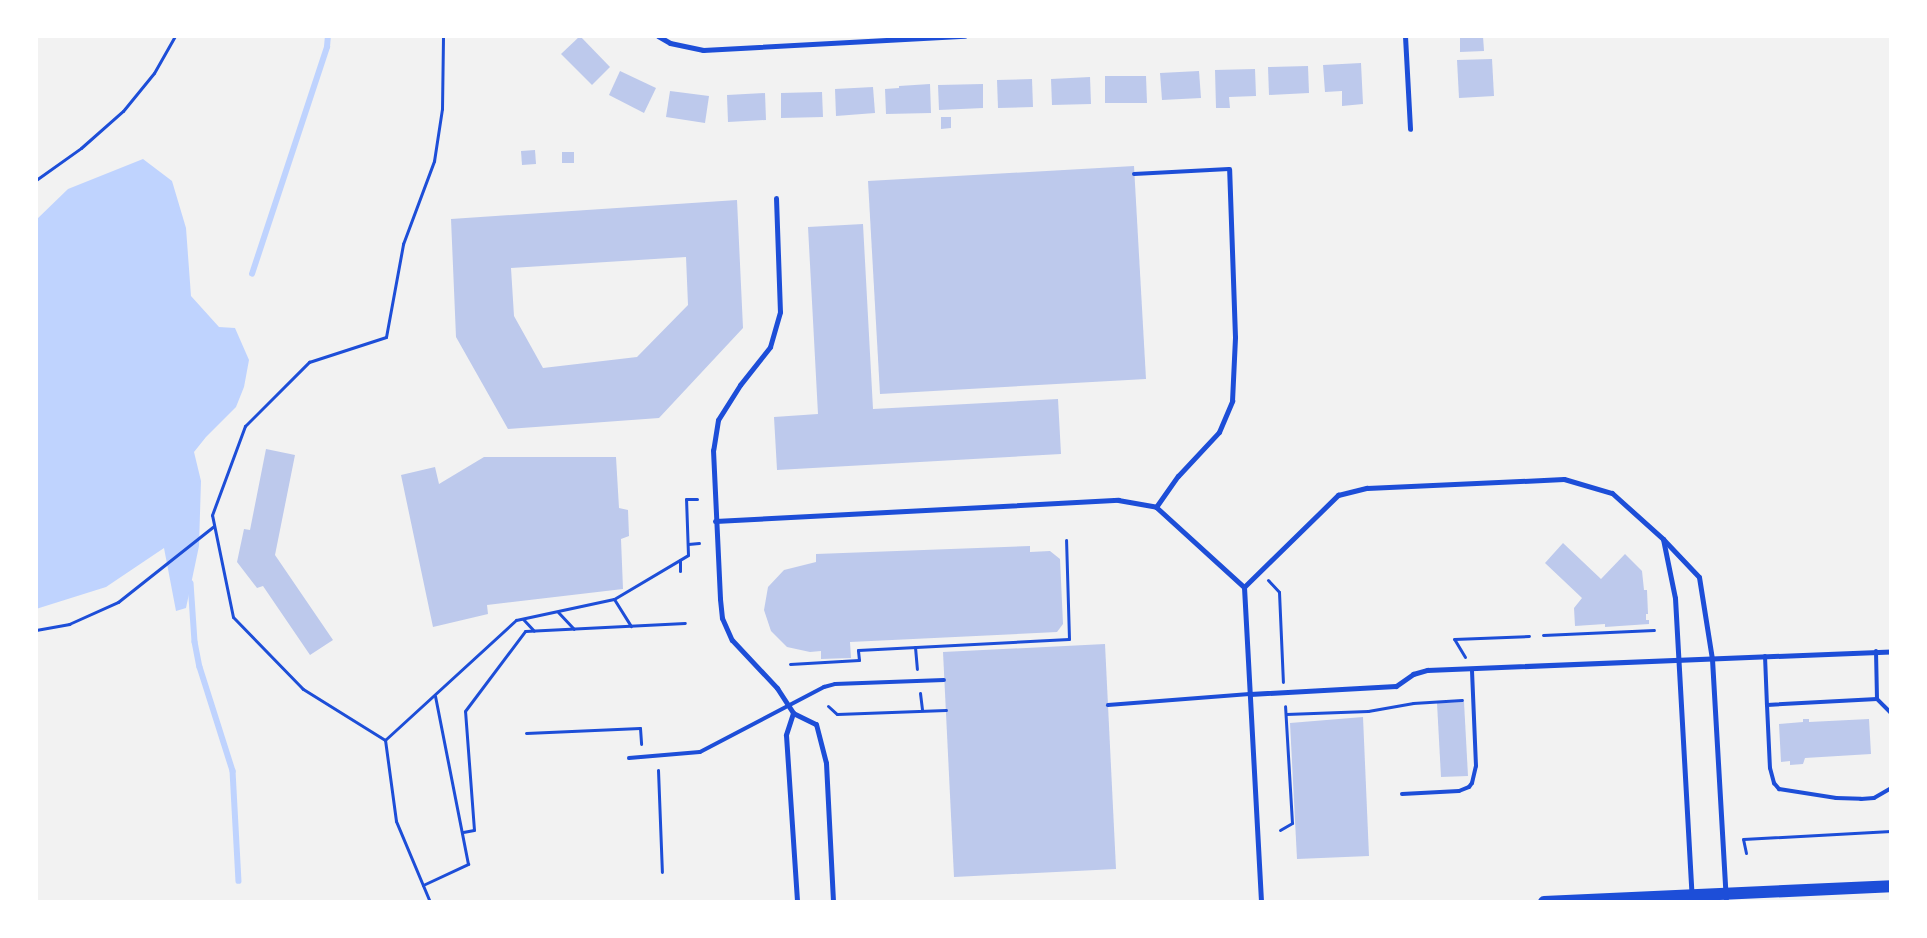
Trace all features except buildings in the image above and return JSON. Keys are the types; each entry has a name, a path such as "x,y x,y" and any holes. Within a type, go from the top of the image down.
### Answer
{"main road":[{"path":"1544,902 1726,898 1891,886"}],"street":[{"path":"658,36 670,43 703,50 965,36"},
{"path":"1405,36 1410,129"},
{"path":"1156,507 1178,476 1219,432 1232,401 1235,337 1229,169"},
{"path":"776,198 780,312 770,347 740,385 718,420 713,450 720,599 727,630 732,640 777,688 793,713 816,724 826,763 833,902"},
{"path":"1244,587 1338,495 1367,488 1564,479 1612,493 1663,539 1699,577 1712,659 1726,898"},
{"path":"715,521 1118,500 1156,507 1244,587 1261,902"},
{"path":"1663,539 1675,598 1680,660 1692,899"},
{"path":"1250,694 1396,686 1420,671 1891,651"},
{"path":"793,713 786,735 797,902"}],"lane":[{"path":"1134,174 1229,169"},
{"path":"1876,651 1877,699 1891,714"},
{"path":"1765,656 1770,768 1774,783 1778,789 1836,798 1861,799 1874,798 1891,788"},
{"path":"1402,794 1459,791 1469,787 1472,783 1476,766 1472,669"},
{"path":"630,758 700,752 824,687 841,683 944,680"},
{"path":"1108,705 1250,694"},
{"path":"1767,705 1877,699"}],"path":[{"path":"36,180 80,148 123,111 154,73 175,36"},
{"path":"430,902 396,821 385,740 303,688 233,617 212,515 245,426 309,362 386,337 403,244 434,161 442,109 443,36"},
{"path":"385,740 516,620 614,599 688,555 686,500 697,499"},
{"path":"36,630 68,624 118,602 214,526"},
{"path":"790,664 859,660 858,650 1069,639 1066,540"},
{"path":"688,544 699,543"},
{"path":"680,560 680,571"},
{"path":"1268,580 1279,592 1283,683"},
{"path":"614,599 631,626"},
{"path":"557,611 574,629"},
{"path":"523,618 534,631"},
{"path":"463,832 474,830 465,711 525,632 685,623"},
{"path":"1543,636 1654,630"},
{"path":"1465,657 1454,639 1529,636"},
{"path":"915,647 917,669"},
{"path":"1286,714 1368,711 1413,703 1466,700 1465,692"},
{"path":"920,693 922,710"},
{"path":"423,885 468,864 435,696"},
{"path":"828,706 837,714 946,710"},
{"path":"1280,830 1292,823 1285,706"},
{"path":"526,733 640,728 641,744"},
{"path":"658,770 662,872"},
{"path":"1746,853 1743,839 1891,831"}],"water":[{"path":"143,159 172,181 186,228 191,296 219,327 235,328 249,360 244,387 236,407 194,452 201,481 199,546 186,608 176,611 164,548 106,587 36,609 36,220 68,189"}],"waterway":[{"path":"252,274 327,47 328,36"},
{"path":"191,583 195,642 200,667 233,771 239,881"}]}
